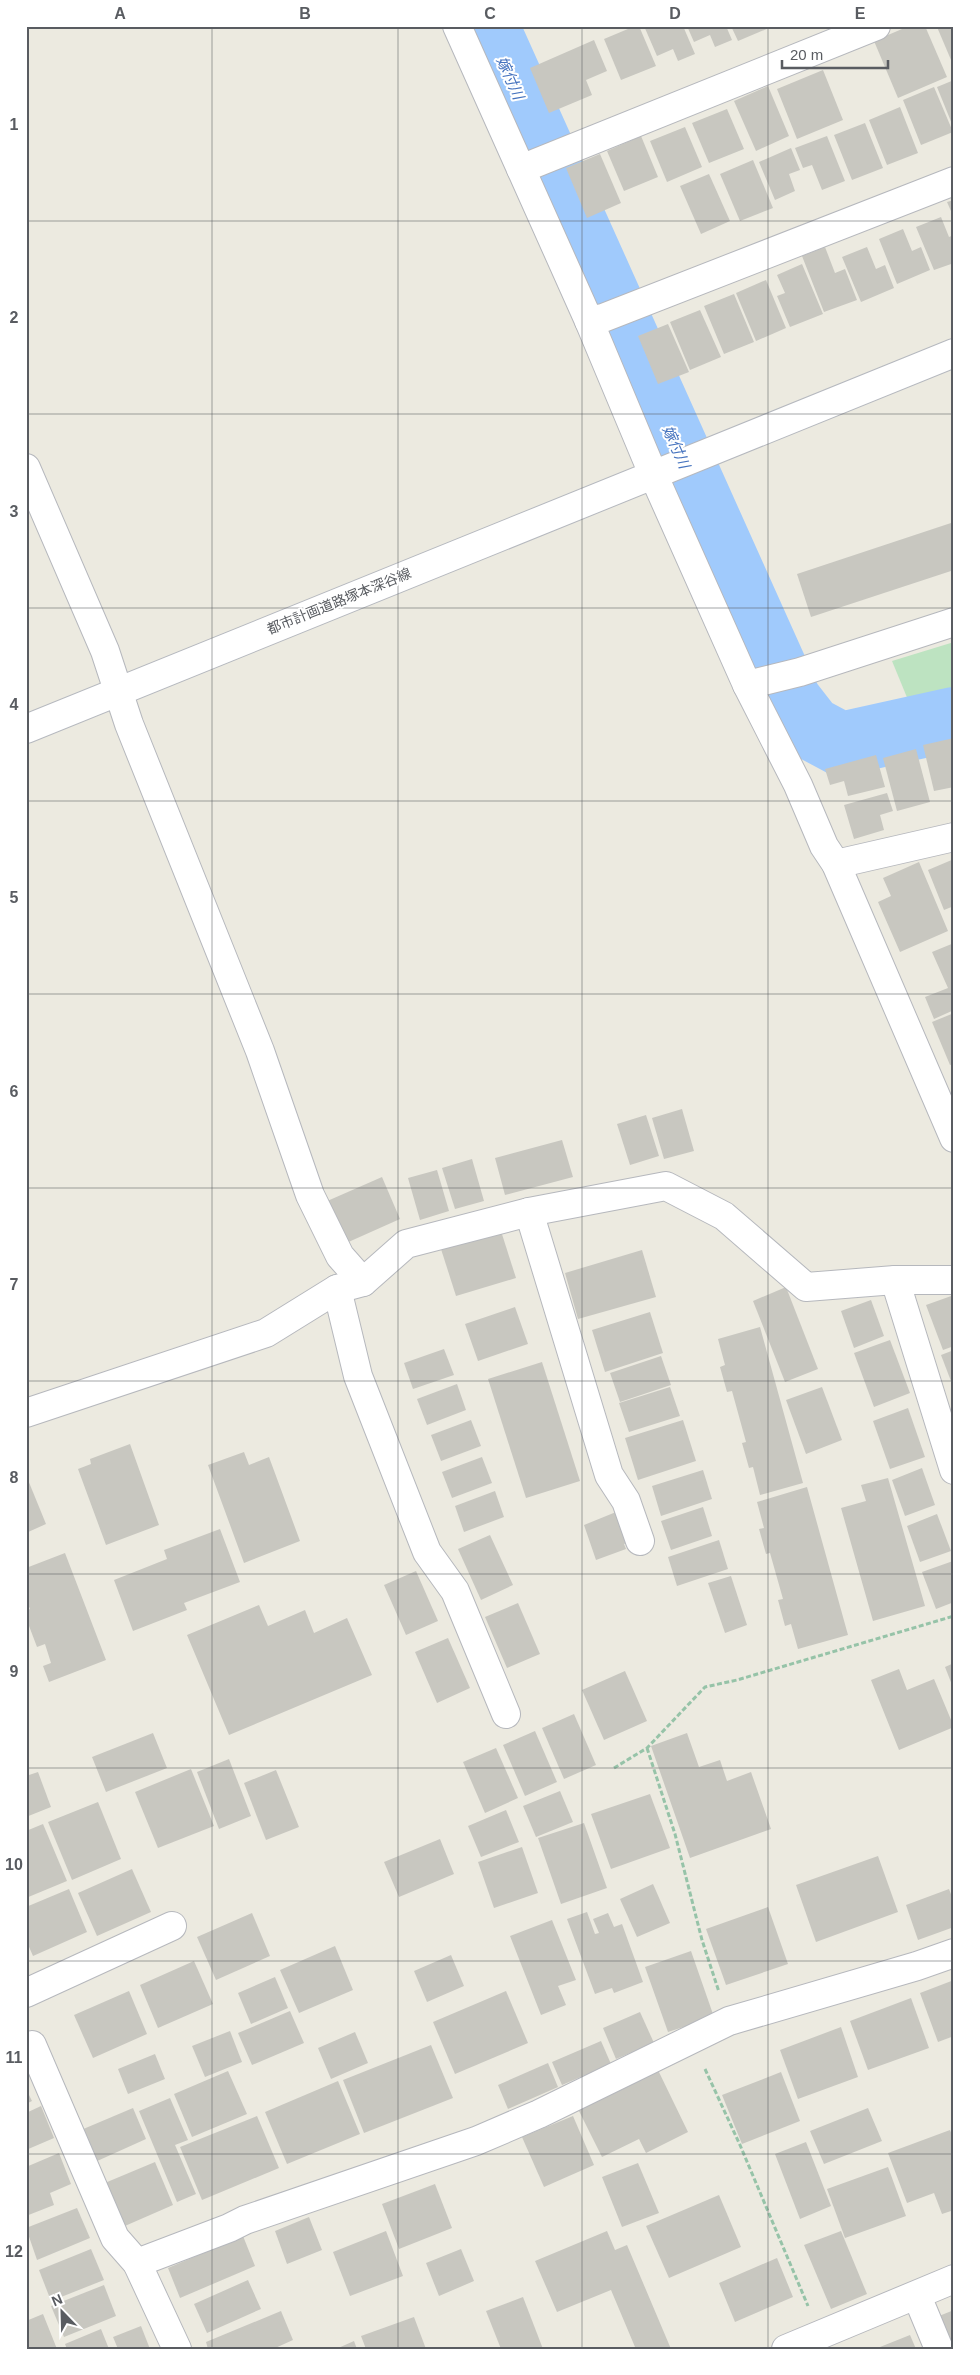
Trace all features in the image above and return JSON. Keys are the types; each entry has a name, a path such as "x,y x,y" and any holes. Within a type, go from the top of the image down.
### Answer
{"street":[{"path":"457,26 589,321 653,474 747,685 798,785 824,846 836,864 954,1138"},
{"path":"521,170 561,152 872,27"},
{"path":"589,321 954,181"},
{"name":"都市計画道路塚本深谷線","path":"26,729 653,474 954,354"},
{"path":"26,468 105,651 129,724 260,1051 310,1195 340,1256 363,1282"},
{"path":"747,685 800,672 954,622"},
{"path":"836,864 954,837"},
{"path":"26,1413 266,1333 337,1289 363,1282 406,1244 529,1212 666,1186 724,1216 806,1287 895,1280 954,1280"},
{"path":"529,1212 609,1475 626,1501 640,1541"},
{"path":"895,1280 954,1470"},
{"path":"337,1289 358,1376 427,1552 455,1591 506,1714"},
{"path":"26,1993 172,1926"},
{"path":"137,2263 229,2228 245,2220 476,2141 539,2114 729,2021 917,1966 954,1953"},
{"path":"28,2041 115,2238 137,2263 177,2349"},
{"path":"786,2349 954,2279"},
{"path":"917,2296 938,2349"}],"path":[{"path":"614,1768 647,1748 705,1687 737,1680 954,1616"},
{"path":"647,1748 675,1834 702,1940 729,2021"},
{"path":"691,2039 740,2145 820,2335"}],"green space":[{"path":"954,642 954,702 913,712 892,661"}],"building":[{"path":"639,26 656,66 621,80 604,39"},
{"path":"644,26 683,26 695,54 678,61 673,49 657,56"},
{"path":"687,26 726,26 732,40 715,47 710,35 694,42"},
{"path":"731,26 768,26 769,28 738,41"},
{"path":"909,26 925,26 947,77 898,98 874,41"},
{"path":"954,26 954,67 937,27"},
{"path":"594,40 607,71 586,80 592,95 549,113 530,68"},
{"path":"823,70 843,120 797,139 777,89"},
{"path":"954,80 954,129 937,87"},
{"path":"768,86 789,136 756,151 734,101"},
{"path":"934,87 953,132 921,145 903,100"},
{"path":"900,107 918,153 887,165 869,120"},
{"path":"727,109 744,149 709,163 692,123"},
{"path":"865,123 883,168 852,180 834,135"},
{"path":"685,127 702,167 667,182 650,141"},
{"path":"641,136 658,177 624,191 607,151"},
{"path":"827,136 845,181 822,190 812,165 803,168 795,148"},
{"path":"791,148 800,170 789,174 795,191 775,200 759,162"},
{"path":"600,154 621,203 587,218 566,168"},
{"path":"753,160 773,208 740,221 720,174"},
{"path":"709,174 730,221 701,234 680,186"},
{"path":"954,200 954,218 947,202"},
{"path":"941,217 949,237 954,235 954,263 934,270 916,227"},
{"path":"903,229 912,251 921,247 930,270 897,284 879,239"},
{"path":"825,247 835,273 845,269 857,300 824,312 802,256"},
{"path":"867,247 876,269 885,265 894,288 861,302 842,257"},
{"path":"802,264 823,314 790,327 777,296 785,293 777,275"},
{"path":"766,280 786,328 756,341 736,293"},
{"path":"734,294 754,342 724,354 704,306"},
{"path":"700,310 721,357 690,370 670,322"},
{"path":"668,324 689,372 658,384 638,336"},
{"path":"954,522 954,570 811,617 797,574"},
{"path":"954,738 954,787 934,791 923,745"},
{"path":"916,749 930,802 897,811 883,758"},
{"path":"876,755 885,787 848,796 844,781 830,785 825,769"},
{"path":"887,793 893,811 880,815 884,830 854,839 844,805"},
{"path":"954,859 954,906 944,910 928,870"},
{"path":"919,862 948,931 900,952 878,902 891,896 883,878"},
{"path":"954,943 954,1010 934,1019 925,997 948,988 932,952"},
{"path":"954,1013 954,1064 950,1065 932,1022"},
{"path":"682,1109 694,1151 664,1159 652,1118"},
{"path":"646,1115 659,1156 630,1165 617,1124"},
{"path":"562,1140 573,1177 505,1195 495,1158"},
{"path":"472,1159 484,1201 455,1209 442,1168"},
{"path":"437,1170 449,1211 420,1220 408,1178"},
{"path":"382,1177 400,1219 344,1244 325,1202"},
{"path":"501,1231 516,1278 456,1296 441,1249"},
{"path":"642,1250 656,1297 578,1319 565,1273"},
{"path":"786,1287 818,1369 785,1382 753,1301"},
{"path":"954,1295 954,1346 943,1350 926,1305"},
{"path":"871,1300 884,1336 854,1348 841,1311"},
{"path":"515,1307 528,1344 478,1361 465,1324"},
{"path":"650,1312 663,1353 605,1372 592,1330"},
{"path":"760,1327 803,1483 760,1495 753,1467 749,1468 742,1443 746,1442 732,1391 727,1392 720,1367 725,1365 718,1339"},
{"path":"890,1340 910,1393 874,1407 854,1353"},
{"path":"444,1349 454,1375 413,1389 404,1363"},
{"path":"954,1350 954,1389 941,1355"},
{"path":"661,1356 671,1385 620,1402 610,1373"},
{"path":"542,1362 580,1481 526,1498 488,1379"},
{"path":"457,1384 466,1410 427,1425 417,1399"},
{"path":"670,1387 680,1416 629,1432 619,1403"},
{"path":"822,1387 842,1440 806,1454 786,1400"},
{"path":"908,1408 925,1457 890,1469 873,1421"},
{"path":"471,1420 481,1446 441,1461 431,1435"},
{"path":"683,1420 696,1461 638,1480 625,1438"},
{"path":"130,1444 159,1525 106,1545 78,1469 91,1464 90,1459"},
{"path":"244,1452 249,1465 269,1457 300,1541 244,1563 208,1465"},
{"path":"482,1457 492,1483 452,1498 442,1472"},
{"path":"922,1468 935,1505 905,1516 892,1480"},
{"path":"703,1470 712,1499 661,1516 652,1486"},
{"path":"26,1475 46,1524 26,1533"},
{"path":"888,1478 925,1606 873,1621 841,1508 866,1501 861,1485"},
{"path":"807,1487 848,1635 798,1649 791,1624 785,1626 778,1600 783,1599 770,1553 766,1554 759,1529 764,1528 757,1502"},
{"path":"495,1491 504,1517 464,1532 455,1506"},
{"path":"703,1507 712,1536 671,1550 661,1521"},
{"path":"616,1512 627,1543 624,1544 626,1549 596,1560 584,1525"},
{"path":"937,1514 951,1551 920,1562 907,1526"},
{"path":"220,1529 240,1582 184,1603 187,1610 133,1631 114,1580 167,1559 164,1550"},
{"path":"490,1535 513,1585 481,1600 458,1549"},
{"path":"719,1540 728,1569 677,1586 668,1557"},
{"path":"65,1553 106,1660 49,1682 43,1666 51,1663 45,1644 37,1647 26,1618 26,1611 30,1609 26,1600 26,1568"},
{"path":"953,1561 954,1602 936,1609 922,1572"},
{"path":"416,1571 438,1621 406,1635 384,1585"},
{"path":"731,1576 747,1625 725,1633 708,1583"},
{"path":"518,1603 540,1654 507,1668 485,1617"},
{"path":"259,1605 268,1626 305,1610 314,1633 347,1618 372,1675 229,1735 187,1635"},
{"path":"448,1638 470,1688 437,1703 415,1652"},
{"path":"954,1663 954,1690 945,1667"},
{"path":"899,1669 907,1690 934,1679 954,1727 899,1750 871,1680"},
{"path":"625,1671 647,1721 604,1740 582,1690"},
{"path":"574,1714 596,1765 564,1779 542,1728"},
{"path":"535,1731 557,1782 525,1796 503,1745"},
{"path":"153,1733 167,1768 106,1792 92,1757"},
{"path":"687,1733 699,1767 720,1760 727,1781 751,1772 771,1829 690,1858 651,1746"},
{"path":"496,1748 518,1798 485,1813 463,1762"},
{"path":"229,1759 251,1816 219,1829 197,1772"},
{"path":"191,1769 214,1826 158,1848 135,1792"},
{"path":"276,1770 299,1827 266,1840 244,1783"},
{"path":"38,1772 51,1807 26,1817 26,1776"},
{"path":"560,1791 573,1822 536,1837 523,1806"},
{"path":"650,1794 670,1848 611,1869 591,1814"},
{"path":"98,1802 121,1859 72,1880 48,1822"},
{"path":"506,1810 519,1842 481,1857 468,1826"},
{"path":"584,1823 607,1888 561,1904 538,1838"},
{"path":"43,1824 67,1881 26,1898 26,1831"},
{"path":"440,1839 454,1874 399,1897 384,1862"},
{"path":"522,1847 538,1893 494,1908 478,1862"},
{"path":"878,1856 898,1912 816,1942 796,1885"},
{"path":"132,1869 151,1912 97,1936 78,1893"},
{"path":"653,1884 670,1923 637,1937 620,1899"},
{"path":"69,1889 87,1932 33,1956 26,1940 26,1907"},
{"path":"949,1889 954,1902 954,1927 918,1940 906,1905"},
{"path":"768,1907 788,1964 726,1985 706,1929"},
{"path":"587,1912 595,1934 599,1933 593,1919 608,1913 614,1927 622,1924 643,1982 614,1993 612,1988 595,1994 567,1919"},
{"path":"252,1913 270,1956 216,1980 197,1937"},
{"path":"552,1920 576,1980 558,1986 566,2005 541,2015 510,1936"},
{"path":"335,1946 353,1990 299,2013 280,1970"},
{"path":"691,1951 714,2017 668,2032 645,1967"},
{"path":"451,1955 464,1986 427,2002 414,1971"},
{"path":"194,1961 213,2004 158,2028 140,1985"},
{"path":"275,1977 288,2008 251,2024 238,1993"},
{"path":"954,1980 954,2036 938,2042 920,1993"},
{"path":"129,1991 147,2034 93,2058 74,2015"},
{"path":"506,1991 528,2043 455,2074 433,2022"},
{"path":"911,1998 929,2048 868,2070 850,2021"},
{"path":"290,2011 304,2043 252,2065 238,2033"},
{"path":"640,2012 654,2043 616,2059 603,2028"},
{"path":"841,2027 858,2077 798,2099 780,2050"},
{"path":"230,2031 242,2062 205,2077 192,2046"},
{"path":"355,2032 368,2063 331,2079 318,2048"},
{"path":"601,2041 611,2064 562,2085 552,2062"},
{"path":"431,2045 453,2098 364,2133 343,2080"},
{"path":"155,2054 165,2079 128,2094 118,2069"},
{"path":"548,2063 558,2087 508,2109 498,2085"},
{"path":"657,2068 688,2132 646,2153 639,2139 602,2157 577,2107"},
{"path":"228,2071 247,2114 192,2137 174,2094"},
{"path":"781,2072 800,2121 742,2144 722,2095"},
{"path":"338,2081 360,2134 287,2164 265,2112"},
{"path":"26,2089 32,2101 26,2104"},
{"path":"170,2098 188,2140 175,2145 196,2194 177,2202 139,2111"},
{"path":"41,2106 54,2138 26,2150 26,2113"},
{"path":"133,2108 146,2139 95,2162 81,2130"},
{"path":"868,2108 882,2141 824,2164 810,2131"},
{"path":"257,2116 279,2168 202,2200 180,2147"},
{"path":"573,2116 594,2165 544,2187 522,2137"},
{"path":"950,2130 954,2140 954,2210 942,2214 934,2193 907,2203 888,2153"},
{"path":"806,2142 831,2206 800,2219 775,2154"},
{"path":"59,2153 71,2184 50,2193 54,2205 26,2216 26,2167"},
{"path":"155,2162 173,2205 118,2229 100,2185"},
{"path":"638,2163 659,2213 622,2227 602,2177"},
{"path":"888,2167 906,2216 845,2238 827,2189"},
{"path":"435,2184 452,2228 399,2249 382,2204"},
{"path":"719,2195 741,2247 669,2278 646,2226"},
{"path":"77,2208 90,2238 37,2260 26,2228"},
{"path":"309,2217 322,2250 287,2264 275,2231"},
{"path":"386,2231 403,2276 350,2296 333,2252"},
{"path":"607,2231 615,2250 627,2245 671,2349 630,2349 635,2347 611,2290 557,2312 535,2261"},
{"path":"841,2231 867,2294 831,2309 804,2245"},
{"path":"243,2236 255,2266 180,2298 168,2268"},
{"path":"91,2249 104,2280 51,2301 39,2270"},
{"path":"461,2249 474,2281 439,2296 426,2263"},
{"path":"777,2258 793,2297 735,2322 719,2283"},
{"path":"248,2280 261,2309 207,2333 194,2304"},
{"path":"104,2285 116,2316 64,2337 51,2306"},
{"path":"523,2297 543,2349 501,2349 486,2311"},
{"path":"954,2310 954,2349 952,2349 939,2316"},
{"path":"281,2311 293,2340 273,2349 208,2349 206,2342"},
{"path":"43,2314 57,2349 26,2349 26,2321"},
{"path":"414,2317 426,2349 366,2349 361,2336"},
{"path":"141,2326 150,2349 118,2349 113,2337"},
{"path":"101,2329 109,2349 67,2349 65,2344"},
{"path":"910,2335 916,2349 881,2349 880,2347"},
{"path":"354,2341 357,2349 336,2349"}],"waterway":[{"name":"嫁付川","path":"487,26 790,701 811,728 841,744 954,719"}]}
